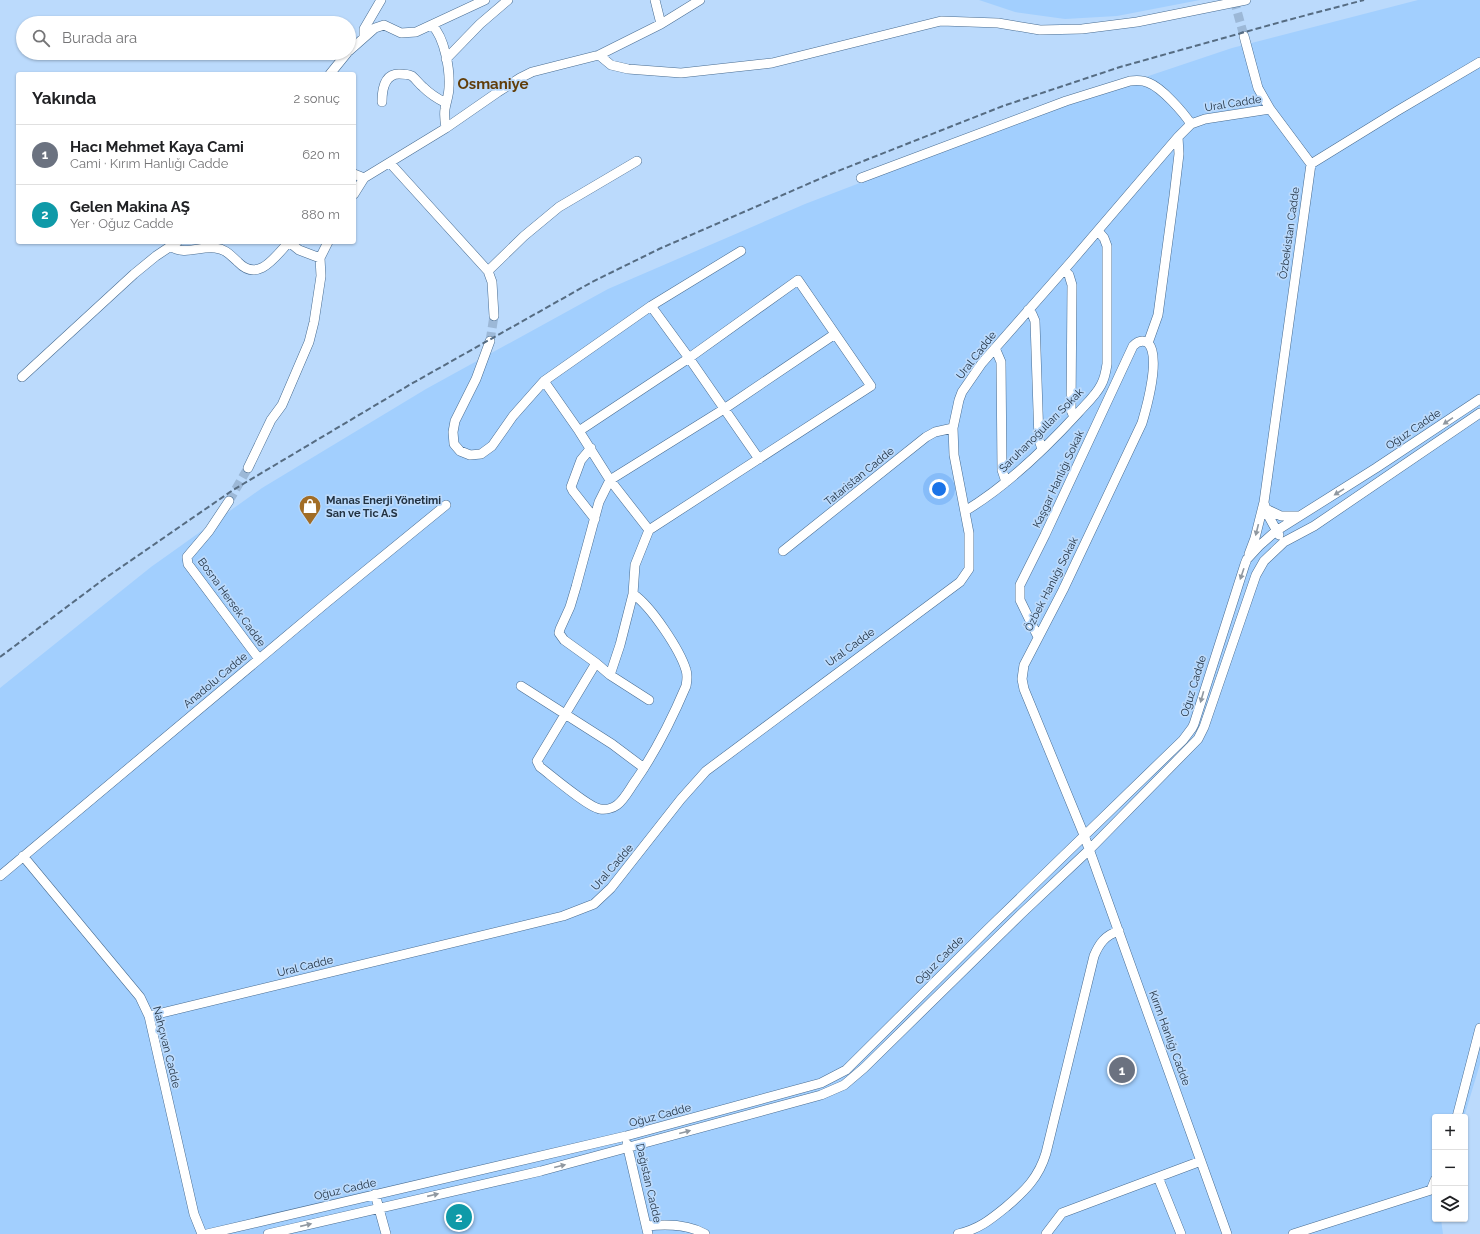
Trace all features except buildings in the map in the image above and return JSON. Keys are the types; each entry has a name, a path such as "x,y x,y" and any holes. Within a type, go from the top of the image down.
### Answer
{"street":[{"path":"364,37 364,29 381,0"},
{"path":"356,44 375,28 380,26 384,26 401,33 416,32 485,0"},
{"path":"446,59 480,24 508,0"},
{"path":"655,0 661,24"},
{"path":"356,191 364,178 446,128 498,92 532,72 599,55 661,24 700,0"},
{"path":"599,55 611,65 628,69 681,73 772,63 941,21 998,23 1040,30 1082,29 1137,22 1246,0"},
{"path":"432,25 437,30 441,38 446,59 449,85 445,113 446,128"},
{"path":"1244,36 1258,88 1270,109"},
{"path":"332,72 341,60"},
{"path":"1311,164 1480,62"},
{"path":"382,102 384,84 389,77 394,74 399,74 410,75 426,90 446,103"},
{"path":"861,178 1066,101 1130,81 1140,80 1153,85 1184,114 1191,124"},
{"name":"Ural Cadde","path":"148,1016 563,916 594,904 616,883 681,799 706,771 960,582 969,569 969,533 954,455 953,428 962,392 982,363 1178,137 1191,124 1205,119 1270,109 1311,164"},
{"path":"1148,343 1158,315 1179,154 1178,137"},
{"path":"488,271 524,236 559,206 637,161"},
{"path":"390,163 488,271 492,282 494,316"},
{"name":"Özbekistan Cadde","path":"1247,559 1265,505 1311,164"},
{"path":"356,175 364,178"},
{"name":"Saruhanoğulları Sokak","path":"965,511 986,498 1006,482 1042,449 1074,417 1099,389 1104,380 1106,370 1107,246 1104,238 1098,231"},
{"path":"22,377 134,274 174,244 176,250 183,251 208,248 223,249 233,256 241,266 254,270 262,269 287,244"},
{"path":"292,244 299,250 320,258"},
{"path":"248,468 271,420 282,405 309,342 314,322 321,276 320,258 327,244"},
{"path":"490,341 476,379 455,421 453,432 454,444 460,451 470,455 481,454 492,446 513,416 544,382 651,306 741,252"},
{"path":"1064,270 1070,278 1072,289 1071,410 1074,417"},
{"path":"579,431 689,358 798,280 871,386 649,530 635,565 633,594 620,645 610,675"},
{"path":"651,306 689,358 758,459"},
{"path":"1028,310 1032,314 1035,321 1039,442 1042,449"},
{"path":"649,700 610,675 564,640 559,633 574,594 599,502 610,480 724,409 835,334"},
{"name":"Kaşgar Hanlığı Sokak","path":"1038,637 1020,600 1020,585 1133,346 1142,341 1148,343"},
{"name":"Özbek Hanlığı Sokak","path":"1089,850 1023,684 1022,674 1024,665 1063,590 1142,423 1149,399 1153,372 1152,348 1148,343"},
{"path":"995,348 1001,362 1002,470 1006,482"},
{"path":"544,382 591,448 610,480 649,530"},
{"name":"Oğuz Cadde","path":"207,1234 375,1194 508,1165 626,1136 821,1083 846,1070 988,928 1183,740 1192,728 1247,559 1259,546 1276,531 1376,468 1480,399"},
{"name":"Oğuz Cadde","path":"268,1234 540,1171 821,1095 844,1085 864,1068 1015,920 1089,850 1198,739 1204,727 1256,575 1264,561 1284,542 1314,526 1480,413"},
{"name":"Tataristan Cadde","path":"784,551 926,437 935,432 953,428"},
{"path":"591,448 580,460 571,487 594,519"},
{"name":"Bosna Hersek Cadde","path":"230,501 187,557 188,564 259,659"},
{"name":"Anadolu Cadde","path":"0,876 446,505"},
{"path":"1265,505 1281,516 1300,516"},
{"path":"1265,505 1276,531 1284,542"},
{"path":"596,663 566,715 538,758 537,763 540,767 586,802 600,809 609,808 618,804 624,798 657,747 683,694 688,677 682,660 672,642 646,606 633,594"},
{"path":"522,686 612,744 644,768"},
{"name":"Kırım Hanlığı Cadde","path":"1089,850 1227,1234"},
{"name":"Nahçıvan Cadde","path":"24,856 140,997 148,1016 194,1214 202,1234"},
{"path":"958,1234 974,1230 988,1222 1024,1192 1040,1169 1046,1153 1094,956 1103,940 1110,934 1119,931"},
{"path":"1458,1114 1480,1028"},
{"name":"Dağıstan Cadde","path":"626,1136 648,1230"},
{"path":"1046,1234 1062,1213 1201,1161"},
{"path":"1158,1177 1181,1234"},
{"path":"1293,1234 1431,1190 1433,1186"},
{"path":"375,1194 386,1234"},
{"path":"648,1230 661,1225 677,1226 692,1228 705,1234"}],"shaded area":[{"path":"979,0 1200,0 1117,16 1065,19 1015,12"},
{"path":"1418,0 1480,0 1480,1064 1465,1114 1432,1114 1432,1222 1441,1222 1443,1234 0,1234 0,688 151,567 262,488 426,389 608,289 805,204 1068,103 1232,48"}],"tunnel":[{"path":"1234,0 1244,36"},
{"path":"490,341 494,316"},
{"path":"229,501 248,468"}],"railway":[{"path":"0,657 104,579 233,490 411,384 592,282 659,249 833,173 1003,106 1120,67 1364,0"}],"place":[{"name":"Manas Enerji Yönetimi San ve Tic A.S","path":"310,526"},
{"name":"Hacı Mehmet Kaya Cami","path":"1122,1070"},
{"name":"Gelen Makina AŞ","path":"459,1217"}],"district":[{"name":"Osmaniye","path":"493,84"}]}
